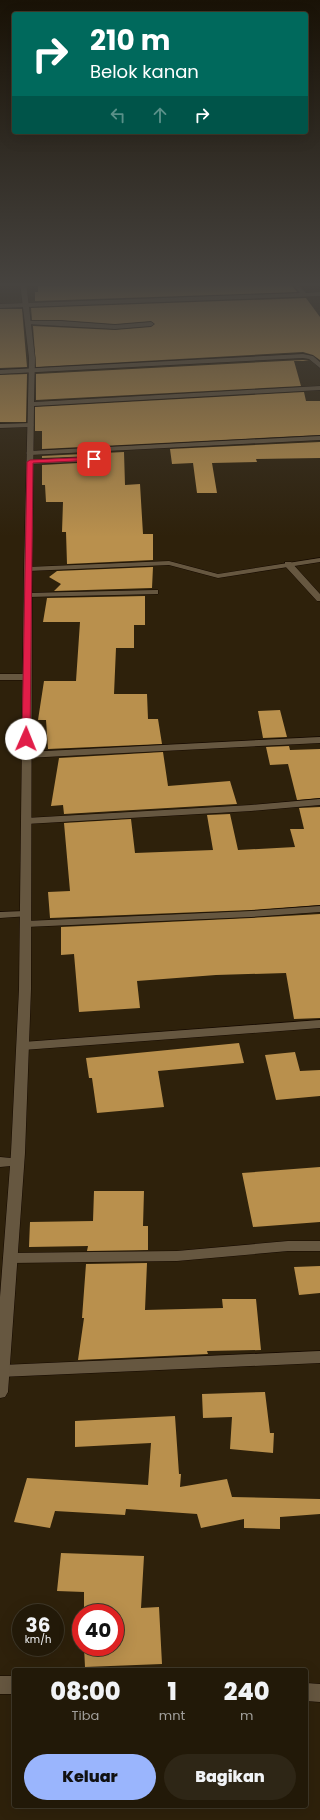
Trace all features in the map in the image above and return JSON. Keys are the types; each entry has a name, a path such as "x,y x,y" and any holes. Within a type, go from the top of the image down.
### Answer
{"street":[{"path":"0,1392 17,1162 23,1046 26,919 28,569 32,367"},
{"path":"0,372 91,367"},
{"path":"32,404 320,388"},
{"path":"0,426 32,425"},
{"path":"30,457 320,438"},
{"path":"30,457 94,459"},
{"path":"28,569 133,563 169,563 180,564 204,573 218,576 320,560"},
{"path":"288,564 320,599"},
{"path":"28,595 155,592"},
{"path":"0,677 27,677"},
{"path":"26,755 320,740"},
{"path":"26,821 244,809 320,802"},
{"path":"0,915 26,919 251,914 320,909"},
{"path":"23,1046 320,1024"},
{"path":"0,1162 17,1162"},
{"path":"10,1258 177,1256 288,1246 320,1246"},
{"path":"2,1371 320,1358"},
{"path":"0,1685 12,1685"},
{"path":"308,1692 320,1692"}],"building":[{"path":"0,367 27,367 0,368"},
{"path":"171,367 296,367 301,386 36,400 36,374"},
{"path":"27,374 26,422 0,422 0,375"},
{"path":"304,392 306,401 320,401 320,435 42,449 42,431 35,431 35,407"},
{"path":"320,442 320,458 256,459 257,462 212,463 217,493 197,493 193,463 172,464 170,449"},
{"path":"124,452 125,485 140,484 143,534 153,534 153,560 67,564 66,532 62,532 63,502 46,502 45,485 42,485 42,465 97,462 98,457 42,458 42,456"},
{"path":"153,567 152,588 54,591 61,584 49,577 57,571"},
{"path":"145,596 145,625 134,625 134,648 116,648 114,694 147,694 148,719 158,719 162,744 48,749 46,720 38,720 44,681 76,681 80,622 43,622 47,598"},
{"path":"280,710 287,737 263,738 258,711"},
{"path":"289,746 290,750 320,749 320,798 297,800 288,764 270,765 266,747"},
{"path":"163,752 168,786 230,781 237,804 64,814 63,805 51,806 59,758"},
{"path":"320,807 320,905 251,910 50,918 48,892 70,891 64,823 131,819 135,853 213,850 207,815 230,814 238,850 295,847 290,829 304,829 299,808"},
{"path":"320,914 320,1018 294,1019 286,973 216,975 137,981 140,1008 79,1012 74,954 61,955 61,927"},
{"path":"239,1043 244,1063 158,1071 164,1107 97,1113 92,1078 89,1078 86,1058"},
{"path":"295,1052 300,1071 320,1070 320,1096 276,1100 265,1055"},
{"path":"320,1167 320,1222 253,1227 242,1173"},
{"path":"94,1191 144,1191 143,1226 148,1226 148,1250 87,1251 88,1246 29,1247 30,1222 93,1221"},
{"path":"147,1263 145,1310 223,1308 222,1299 256,1299 261,1350 207,1351 208,1354 78,1360 84,1318 82,1318 86,1264"},
{"path":"320,1266 320,1293 299,1295 294,1267"},
{"path":"265,1392 270,1433 274,1433 273,1453 230,1449 232,1417 203,1418 202,1394"},
{"path":"175,1416 179,1474 181,1474 180,1487 227,1479 232,1497 320,1499 320,1514 280,1517 280,1529 244,1528 244,1519 201,1528 197,1514 126,1509 125,1515 55,1511 50,1528 14,1522 27,1478 148,1485 151,1443 75,1447 75,1421"},
{"path":"61,1553 144,1556 141,1608 159,1607 162,1664 85,1667 84,1656 124,1656 124,1604 84,1604 84,1592 57,1591"}],"route":[{"path":"26,739 30,462 94,459"}]}
